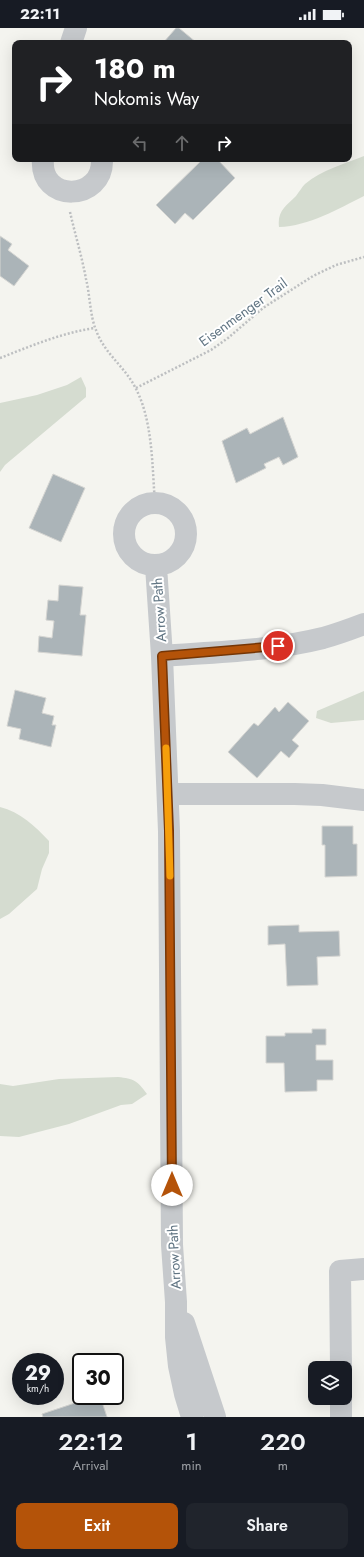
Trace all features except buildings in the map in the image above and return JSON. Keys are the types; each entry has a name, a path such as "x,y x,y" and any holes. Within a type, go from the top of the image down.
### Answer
{"street":[{"path":"72,40 76,28"},
{"path":"43,162 42,170 50,183 65,192 75,192 91,186 97,180 101,171 102,162"},
{"path":"155,503 163,504 178,513 184,522 186,532 185,541 177,557 168,563 156,566 147,565 134,558 126,547 124,537 124,528 127,520 133,513 140,508 155,503"},
{"name":"Arrow Path","path":"156,566 162,656 168,794 172,1245 176,1302 176,1338 179,1366 192,1417"},
{"path":"162,656 256,649 304,642 325,637 364,624"},
{"path":"168,794 295,794 322,795 364,800"},
{"path":"341,1361 340,1270 364,1269"},
{"name":"Arrow Path","path":"176,1302 215,1417"},
{"path":"341,1405 341,1417"}],"path":[{"path":"65,192 86,279 95,328 101,341 110,354 126,372 136,388 142,403 148,427 155,503"},
{"name":"Eisenmenger Trail","path":"136,388 211,350 228,338 263,308 313,276 336,265 364,257"},
{"path":"0,358 57,336 95,328"}],"shaded area":[{"path":"364,156 364,196 312,220 301,224 279,227 279,217 283,209 305,184 326,171 352,162"},
{"path":"81,377 86,388 86,397 5,465 0,472 0,403 37,395 67,385"},
{"path":"364,691 364,720 331,723 316,718 317,711"},
{"path":"0,807 21,816 38,830 49,841 49,853 42,869 37,889 9,914 0,919"},
{"path":"118,1077 135,1081 147,1094 132,1104 121,1105 69,1124 19,1137 0,1136 0,1084 13,1086 59,1079"}],"slow traffic":[{"path":"166,748 170,876"}],"route":[{"path":"172,1185 169,831 162,656 278,646"}]}
